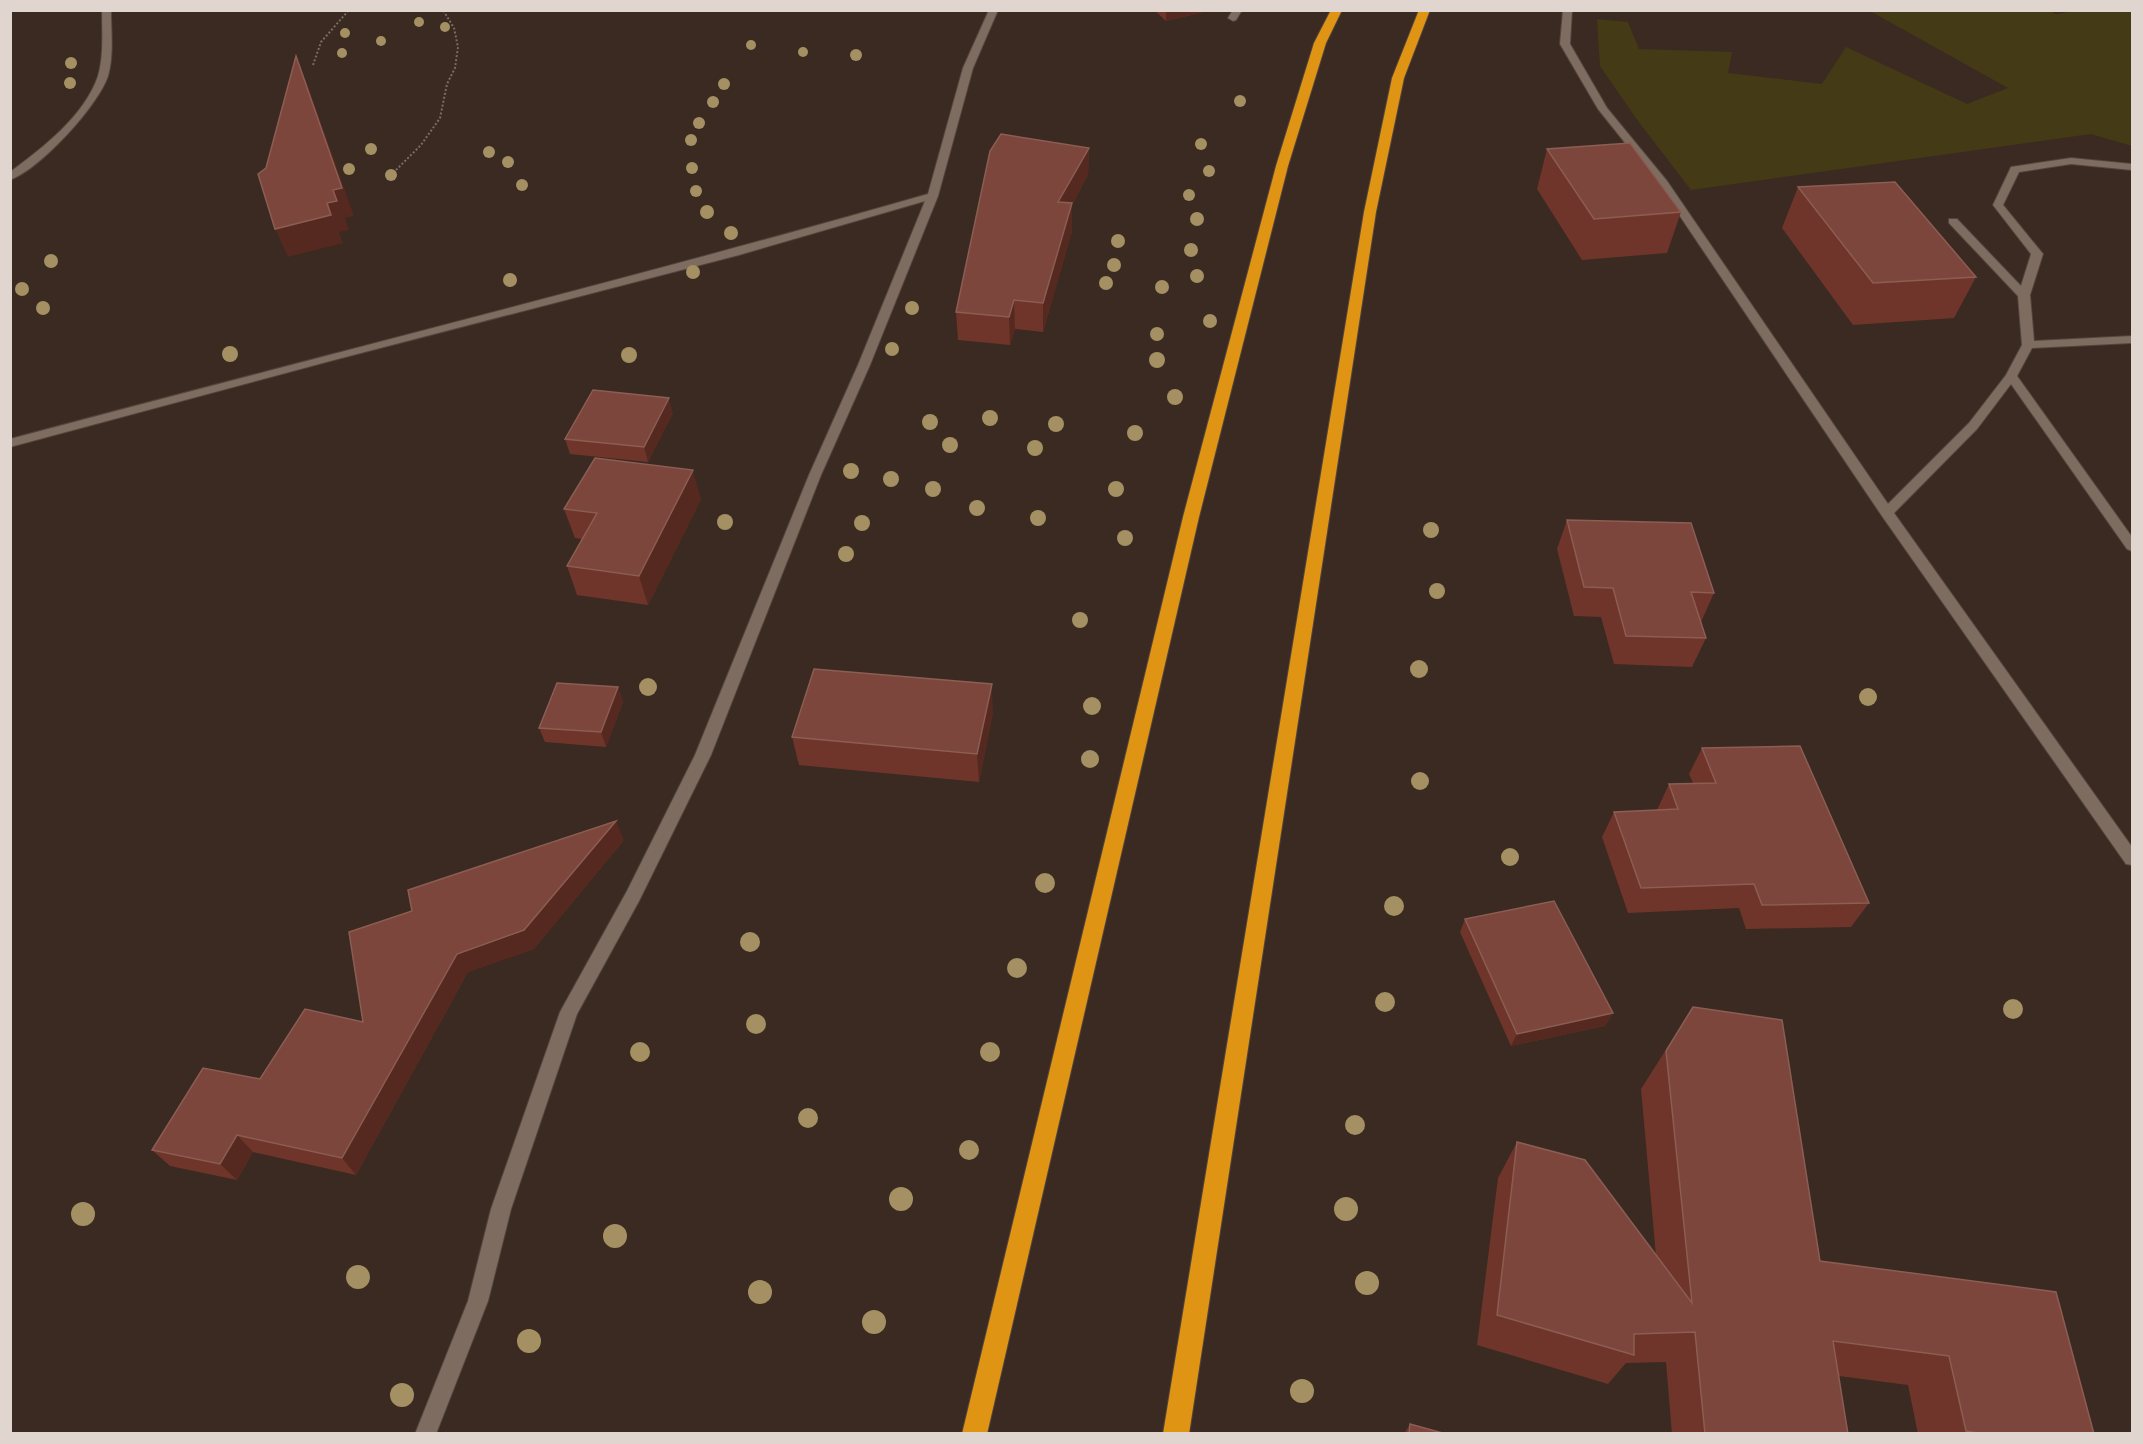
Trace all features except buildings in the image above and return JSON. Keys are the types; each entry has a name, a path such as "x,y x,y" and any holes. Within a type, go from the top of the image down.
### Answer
{"highway":[{"path":"974,1434 1194,506 1282,166 1320,43 1337,10"},
{"path":"1176,1434 1370,212 1398,78 1425,10"}],"street":[{"path":"10,177 52,143 95,94 102,79 106,60 107,10"},
{"path":"425,1434 478,1301 501,1209 569,1012 633,896 703,755 815,475 864,365 933,196 968,68 994,10"},
{"path":"1568,10 1565,44 1603,109 1663,183 1887,513 2133,859"},
{"path":"1887,513 1972,426 2011,376 2028,345 2024,295 2037,254 1998,205 2015,169 2071,161 2133,167"},
{"path":"10,443 330,357 735,253 933,196"},
{"path":"1953,221 2024,295"},
{"path":"2028,345 2133,339"},
{"path":"2011,376 2133,546"}],"path":[{"path":"313,65 314,52 323,36 349,10"},
{"path":"396,170 421,145 440,118 447,84 455,68 458,47 454,28 443,10"}],"shaded area":[{"path":"1870,11 2050,11 2056,14 2076,11 2132,11 2132,146 2091,134 1691,190 1638,121 1600,66 1597,19 1628,22 1639,49 1732,52 1728,73 1822,84 1846,47 1967,104 2008,88"}]}
